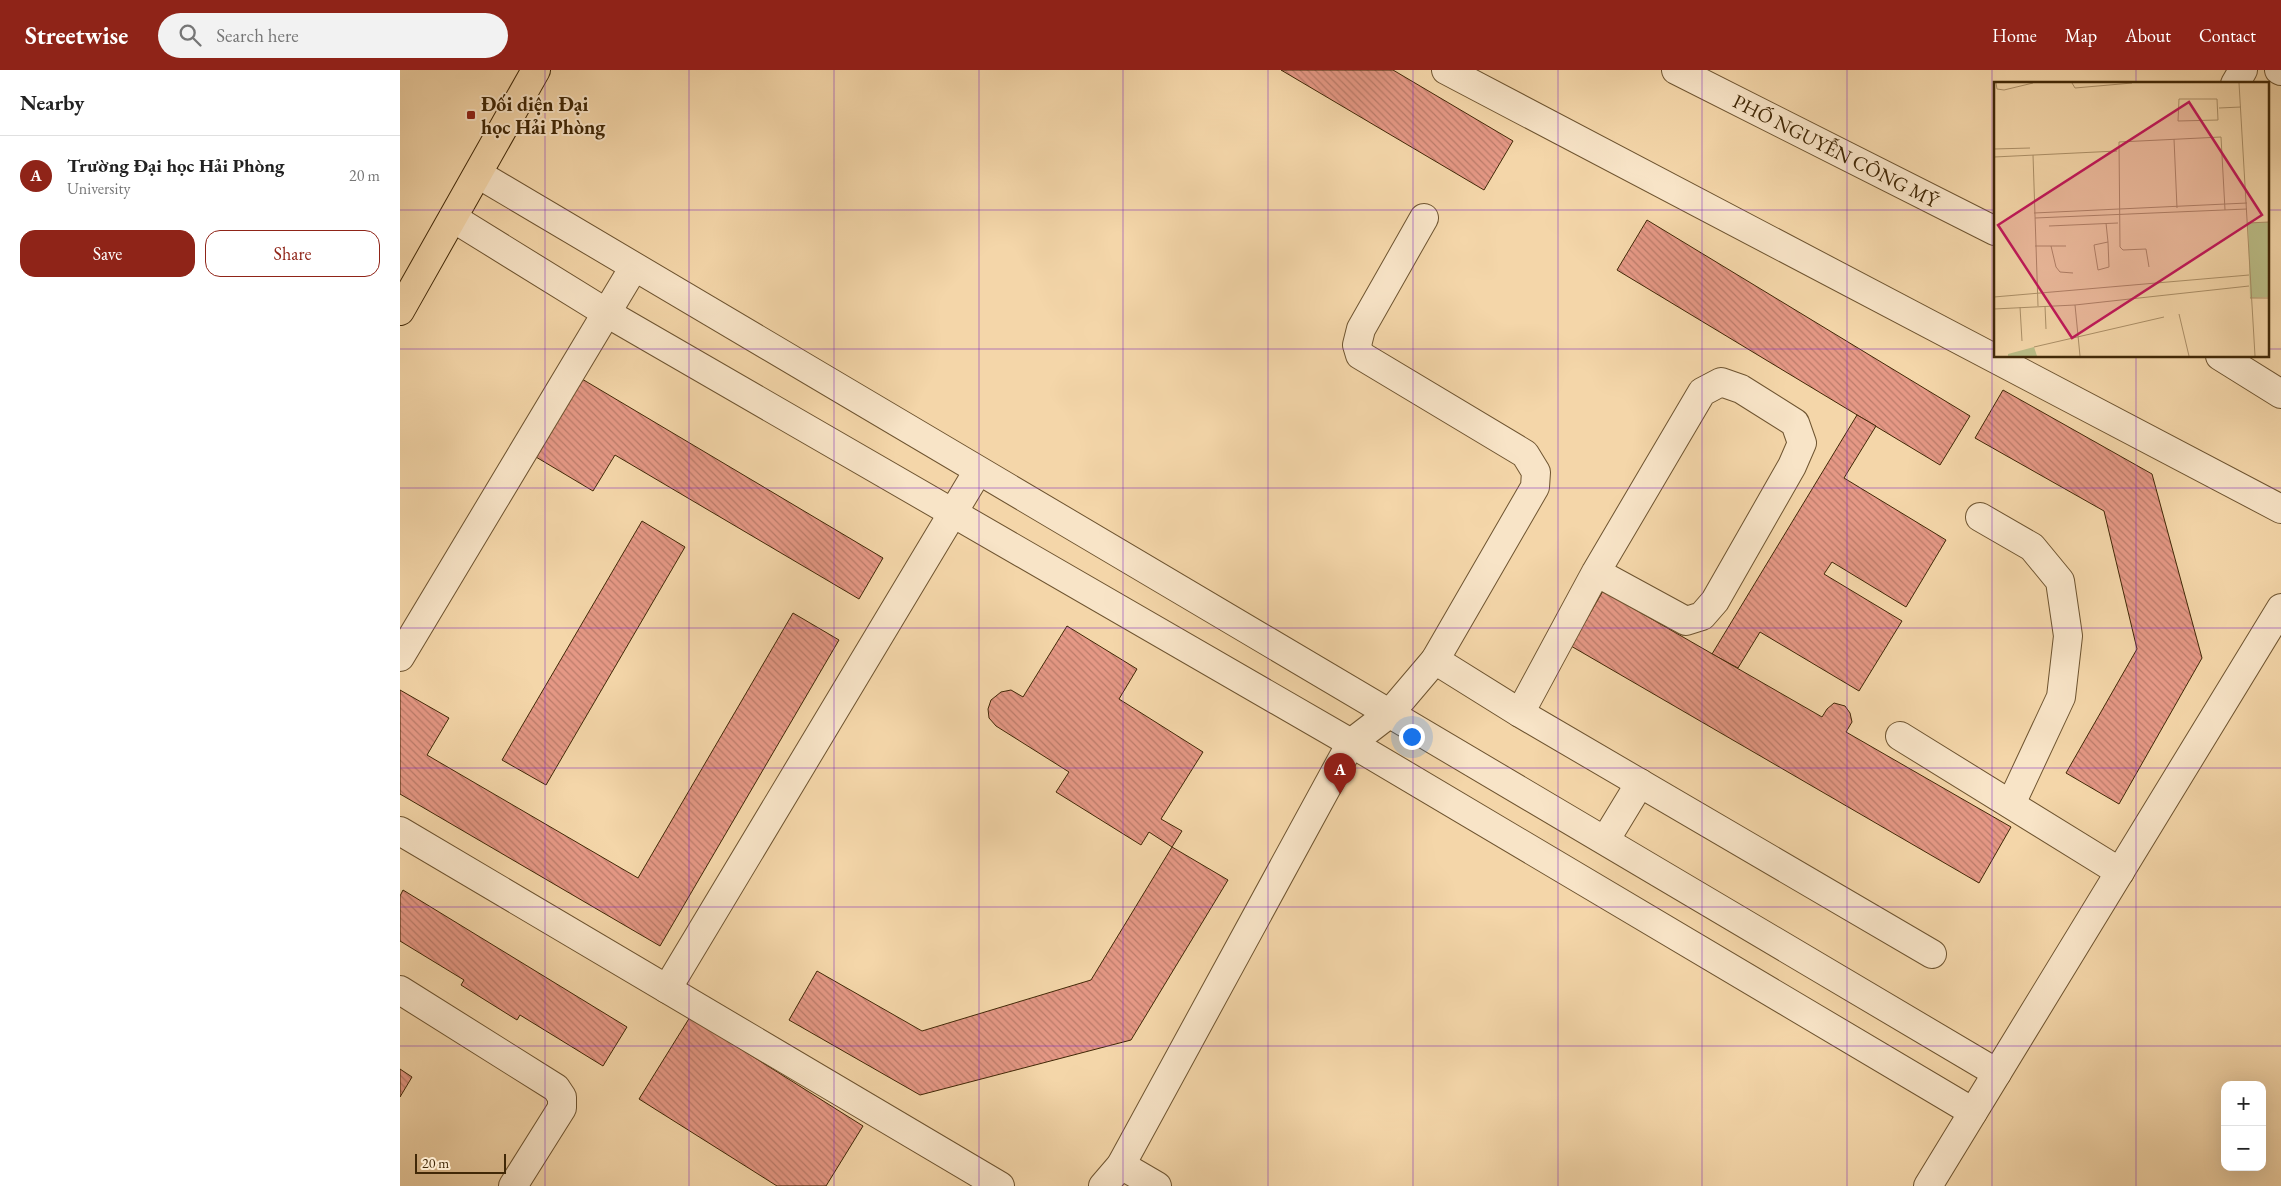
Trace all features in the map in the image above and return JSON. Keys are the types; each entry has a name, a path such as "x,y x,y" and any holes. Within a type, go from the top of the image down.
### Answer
{"main road":[{"path":"400,311 478,174 530,72"}],"street":[{"path":"1446,70 2281,509"},
{"name":"PHỐ NGUYỄN CÔNG MỸ","path":"1676,70 1994,230"},
{"path":"2236,82 2243,70"},
{"path":"478,174 978,471 1606,839 1997,1073"},
{"path":"452,218 605,312 1351,743 1973,1112"},
{"path":"1102,1186 1121,1165 1351,743 1390,713 1435,660 1535,487 1536,472 1525,454 1360,356 1357,345 1361,329 1424,218"},
{"path":"400,657 605,312 634,267"},
{"path":"2223,358 2281,394"},
{"path":"1520,712 1596,572 1702,392 1721,382 1741,389 1795,424 1802,443 1792,466 1715,601 1702,616 1686,621 1596,572"},
{"path":"667,989 978,471"},
{"path":"1980,517 2032,547 2060,580 2068,636 2061,698 2011,804"},
{"path":"1928,1186 2281,608"},
{"path":"1435,660 1932,954"},
{"path":"1900,736 2120,872"},
{"path":"1606,839 1640,782"},
{"path":"400,831 1000,1186"},
{"path":"400,990 556,1088 562,1097 562,1108 513,1186"},
{"path":"1121,1165 1158,1186"}],"building":[{"path":"1281,70 1393,70 1513,141 1484,190"},
{"path":"1647,220 1970,416 1940,465 1617,270"},
{"path":"582,379 883,558 859,599 615,455 593,491 536,457"},
{"path":"2003,390 2152,474 2202,658 2119,804 2066,773 2137,649 2104,511 1975,438"},
{"path":"1857,415 1876,426 1844,478 1946,540 1906,607 1832,562 1824,574 1902,621 1859,691 1760,632 1738,668 1712,654"},
{"path":"642,521 685,547 546,785 502,760"},
{"path":"1603,591 1822,717 1834,703 1845,706 1850,713 1852,722 1846,732 2011,827 1979,883 1571,646"},
{"path":"793,613 839,640 660,946 400,794 400,690 449,718 427,755 638,878"},
{"path":"1067,626 1137,669 1119,699 1203,752 1161,819 1182,831 1172,847 1149,832 1141,845 1056,792 1069,772 996,726 989,718 988,709 991,700 1001,692 1011,690 1023,697"},
{"path":"1172,847 1228,880 1131,1040 920,1095 789,1020 817,971 922,1031 1091,980"},
{"path":"403,890 627,1027 603,1066 520,1015 517,1020 461,985 464,980 400,941 400,896"},
{"path":"690,1017 863,1126 826,1186 777,1186 639,1099"},
{"path":"400,1069 412,1077 400,1097"}],"place":[{"name":"Đối diện Đại học Hải Phòng","path":"471,115"},
{"name":"Trường Đại học Hải Phòng","path":"1340,794"}]}
